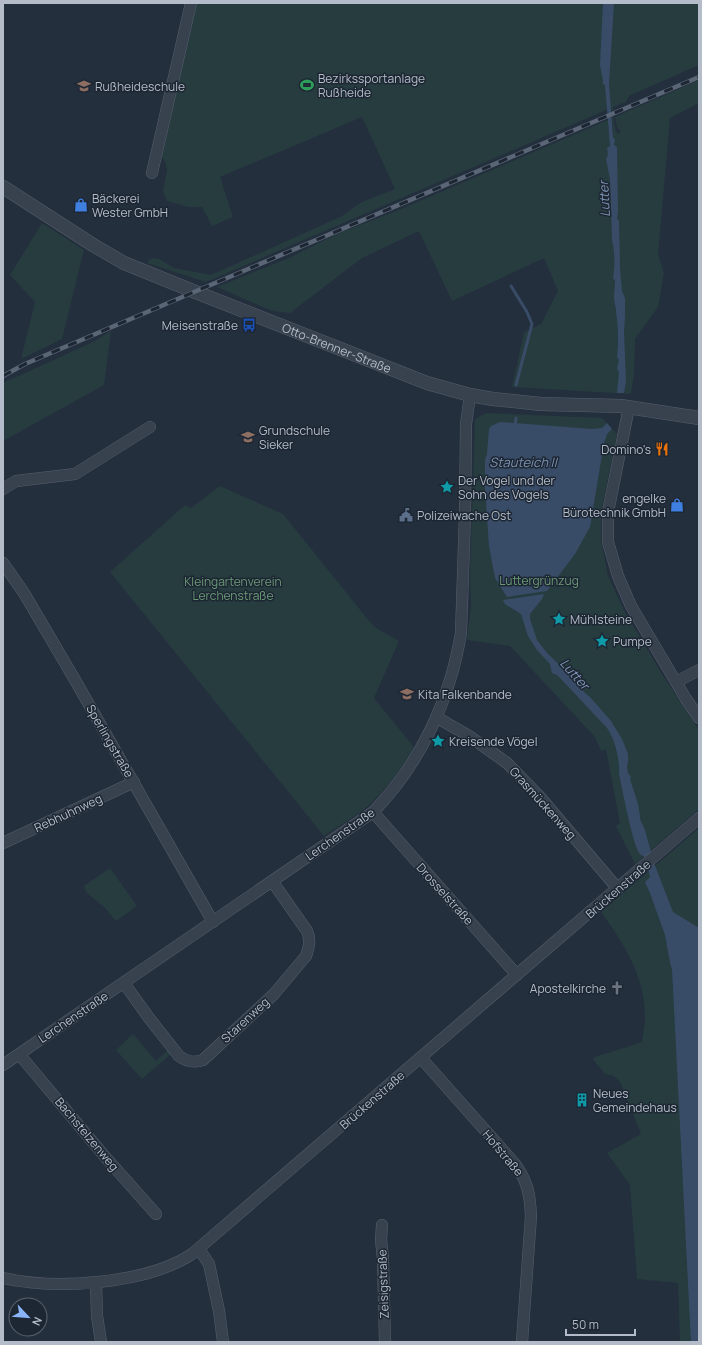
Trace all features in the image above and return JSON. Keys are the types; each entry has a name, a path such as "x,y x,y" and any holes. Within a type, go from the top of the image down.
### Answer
{"street":[{"path":"152,173 191,3"},
{"name":"Otto-Brenner-Straße","path":"3,187 112,257 140,270 427,383 470,395 493,399 541,404 608,405 699,418"},
{"name":"Lerchenstraße","path":"3,1065 373,812 390,795 407,771 421,749 436,718 454,668 461,633 466,424 470,395"},
{"path":"629,407 608,512 608,542 618,576 631,606 699,718"},
{"path":"3,489 16,482 75,474 150,428"},
{"name":"Sperlingstraße","path":"3,563 24,593 134,782 213,922"},
{"path":"676,682 699,670"},
{"name":"Grasmückenweg","path":"436,718 469,736 506,762 540,797 618,888"},
{"name":"Rebhuhnweg","path":"3,843 134,782"},
{"name":"Drosselstraße","path":"373,812 518,975"},
{"name":"Brückenstraße","path":"3,1278 45,1284 96,1282 140,1275 185,1259 199,1249 699,818"},
{"name":"Starenweg","path":"124,983 161,1033 184,1060 197,1062 203,1060 274,994 306,956 310,945 309,936 272,881"},
{"name":"Bachstelzenweg","path":"19,1054 107,1159 156,1214"},
{"name":"Hofstraße","path":"421,1058 515,1164 526,1182 530,1197 531,1216 522,1342"},
{"name":"Zeisigstraße","path":"382,1225 381,1240 383,1259 385,1342"},
{"path":"199,1249 209,1264 220,1311 223,1342"},
{"path":"96,1282 97,1316 102,1342"}],"green space":[{"path":"195,3 699,3 699,65 629,96 626,102 613,107 614,124 617,134 621,132 617,127 615,117 699,80 699,103 670,118 658,255 664,273 658,307 635,339 634,374 631,394 512,387 524,332 541,324 558,291 544,258 452,301 419,231 362,258 290,313 272,311 217,287 289,258 339,233 394,212 608,120 609,136 613,135 611,108 206,282 147,263 153,258 159,259 174,268 211,275 342,216 360,203 395,189 362,117 220,177 233,217 212,226 202,207 188,207 167,201 163,191 167,170 166,164 161,156"},
{"path":"42,223 84,250 62,339 21,359 35,302 10,275"},
{"path":"111,331 104,385 3,441 3,383 93,342"},
{"name":"Luttergrünzug","path":"487,413 602,418 617,434 601,513 601,540 608,576 626,614 662,674 699,730 699,809 635,864 616,826 620,823 606,749 601,751 595,737 510,646 467,640 471,605 470,577 475,420"},
{"name":"Kleingartenverein Lerchenstraße","path":"220,486 283,514 370,622 376,628 399,641 374,698 414,747 393,778 368,806 324,836 110,572 185,505 191,508"},
{"path":"699,828 699,1342 680,1342 678,1283 637,1279 630,1185 607,1153 641,1134 620,1082 614,1076 605,1074 593,1059 595,1057 642,1042 645,1020 644,1002 641,988 632,961 618,936 601,912"},
{"path":"110,868 137,906 116,921 104,907 86,892 84,886"},
{"path":"133,1034 156,1061 168,1050 171,1054 142,1079 116,1050"}],"water":[{"path":"603,3 614,3 609,83 613,138 615,139 614,145 617,147 617,219 619,221 622,291 625,298 624,333 626,381 624,393 617,393 619,372 617,369 619,360 617,357 618,334 614,300 614,249 612,240 610,179 606,159 608,155 607,148 610,146 605,85 603,84 600,65"},
{"name":"Stauteich II","path":"500,422 592,429 602,428 607,423 612,429 607,434 604,443 590,527 575,554 547,591 507,597 495,578 489,546 485,488 485,460 487,454 489,429 491,426"},
{"path":"544,594 542,599 530,614 530,619 537,640 547,653 569,674 611,721 622,739 628,754 628,773 631,777 630,779 638,804 640,819 645,830 654,863 673,912 699,928 699,1342 691,1342 672,969 665,935 645,882 650,877 645,857 640,854 634,840 619,774 619,762 610,733 562,680 557,675 552,673 550,664 537,650 528,636 521,614 505,604 503,600"}],"waterway":[{"path":"511,286 527,312 532,324 516,385"},
{"path":"515,426 516,418"}],"railway":[{"path":"3,376 25,364 699,77"}],"place":[{"name":"Bezirkssportanlage Rußheide","path":"307,85"},
{"name":"Rußheideschule","path":"84,86"},
{"name":"Bäckerei Wester GmbH","path":"81,205"},
{"name":"Meisenstraße","path":"249,325"},
{"name":"Grundschule Sieker","path":"248,437"},
{"name":"Domino's","path":"662,449"},
{"name":"Der Vogel und der Sohn des Vogels","path":"447,487"},
{"name":"engelke Bürotechnik GmbH","path":"677,505"},
{"name":"Polizeiwache Ost","path":"406,515"},
{"name":"Mühlsteine","path":"559,619"},
{"name":"Pumpe","path":"602,641"},
{"name":"Kita Falkenbande","path":"407,694"},
{"name":"Kreisende Vögel","path":"438,741"},
{"name":"Apostelkirche","path":"617,988"},
{"name":"Neues Gemeindehaus","path":"582,1100"}],"water label":[{"name":"Lutter","path":"604,199"},
{"name":"Lutter","path":"575,674"}]}
